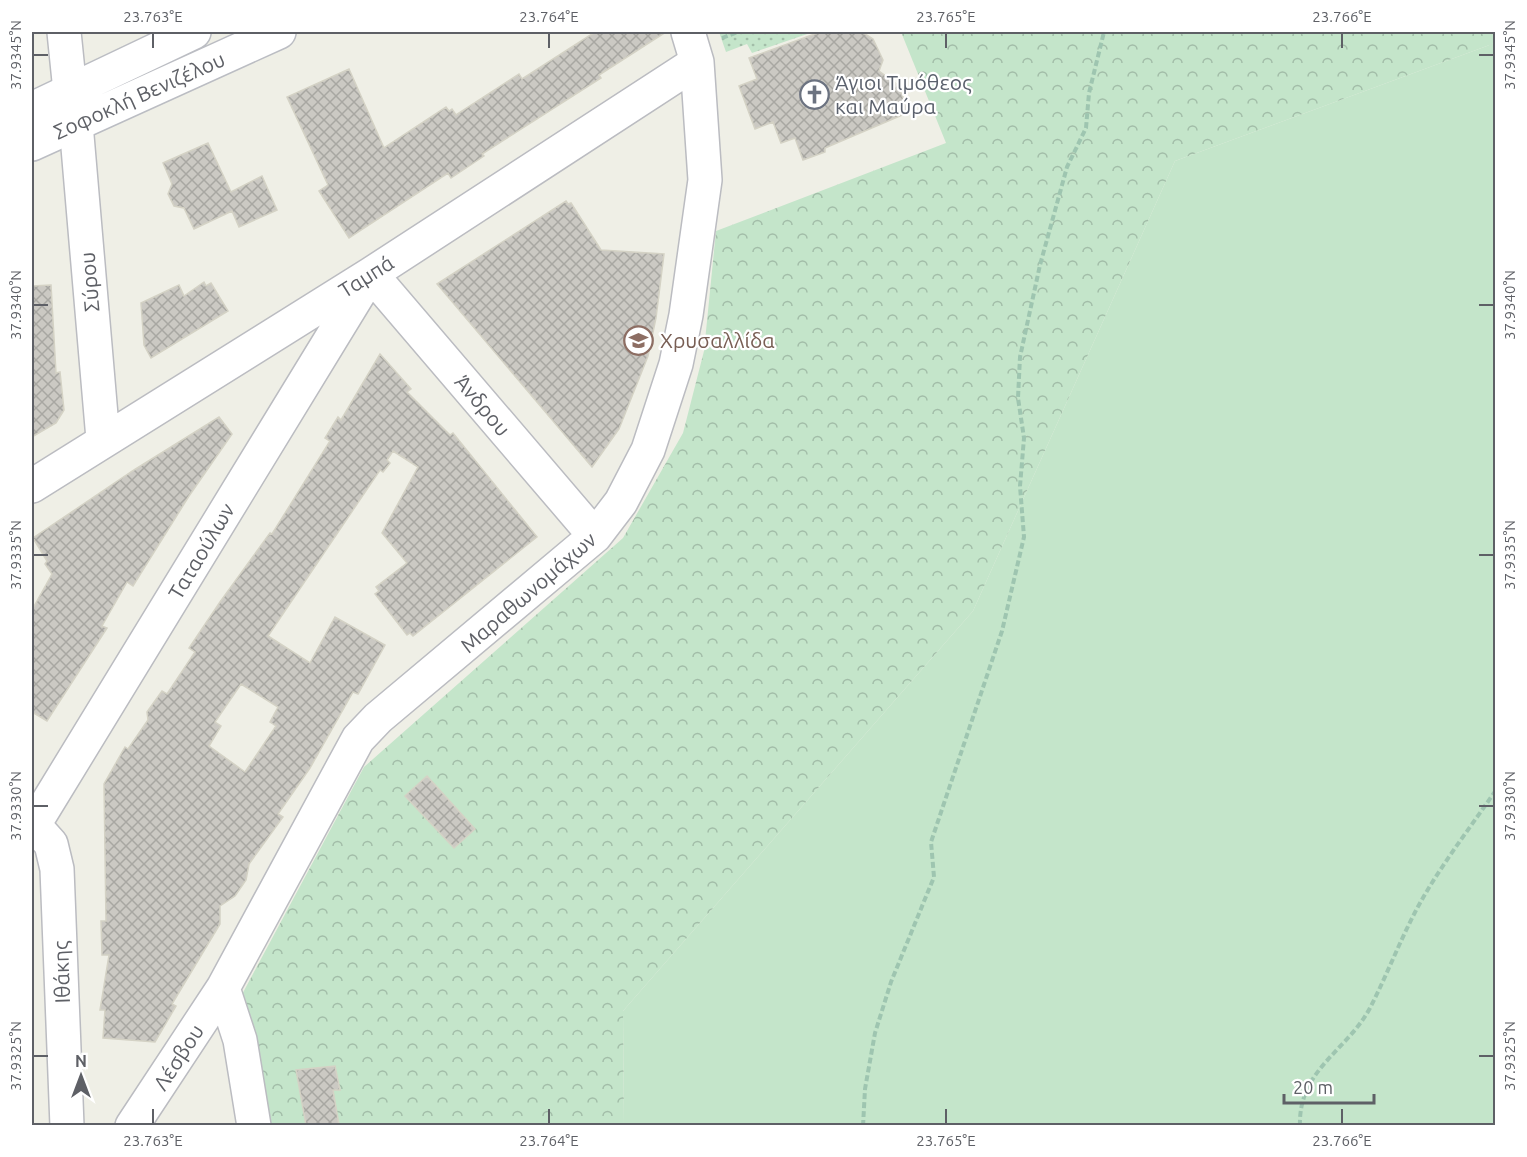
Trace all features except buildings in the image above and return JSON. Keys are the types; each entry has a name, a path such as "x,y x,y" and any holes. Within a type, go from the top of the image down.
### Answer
{"street":[{"name":"Σύρου","path":"64,32 76,124 103,439"},
{"name":"Σοφοκλή Βενιζέλου","path":"32,109 194,32"},
{"name":"Σοφοκλή Βενιζέλου","path":"32,144 279,32"},
{"name":"Ταμπά","path":"32,486 103,439 371,274 700,45"},
{"name":"Μαραθωνομάχων","path":"223,988 358,739 378,718 595,536 621,502 648,450 676,364 686,315 705,180 700,45"},
{"name":"Άνδρου","path":"371,274 595,536"},
{"name":"Ταταούλων","path":"33,827 371,274"},
{"name":"Ιθάκης","path":"33,827 51,844 57,869 67,1125"},
{"name":"Λέσβου","path":"132,1125 223,988"},
{"path":"223,988 240,1040 254,1125"}],"path":[{"path":"700,45 738,32"},
{"path":"863,1125 875,1033 891,982 934,877 931,842 944,809 954,768 1002,631 1024,537 1020,486 1024,438 1018,398 1020,357 1040,265 1067,167 1086,128 1089,93 1104,32"},
{"path":"1300,1125 1299,1113 1305,1090 1320,1068 1341,1048 1370,1009 1424,896 1496,790"}],"green space":[{"path":"719,32 813,32 752,53 747,44 726,52"},
{"path":"901,32 1495,32 1495,43 1175,161 973,611 623,1011 624,1125 268,1125 239,1000 364,767 623,538 683,433 704,351 716,231 946,143"},
{"path":"1495,43 1495,1125 624,1125 623,1011 973,611 1175,161"}],"place":[{"name":"Άγιοι Τιμόθεος και Μαύρα","path":"814,94"},
{"name":"Χρυσαλλίδα","path":"639,340"}]}
